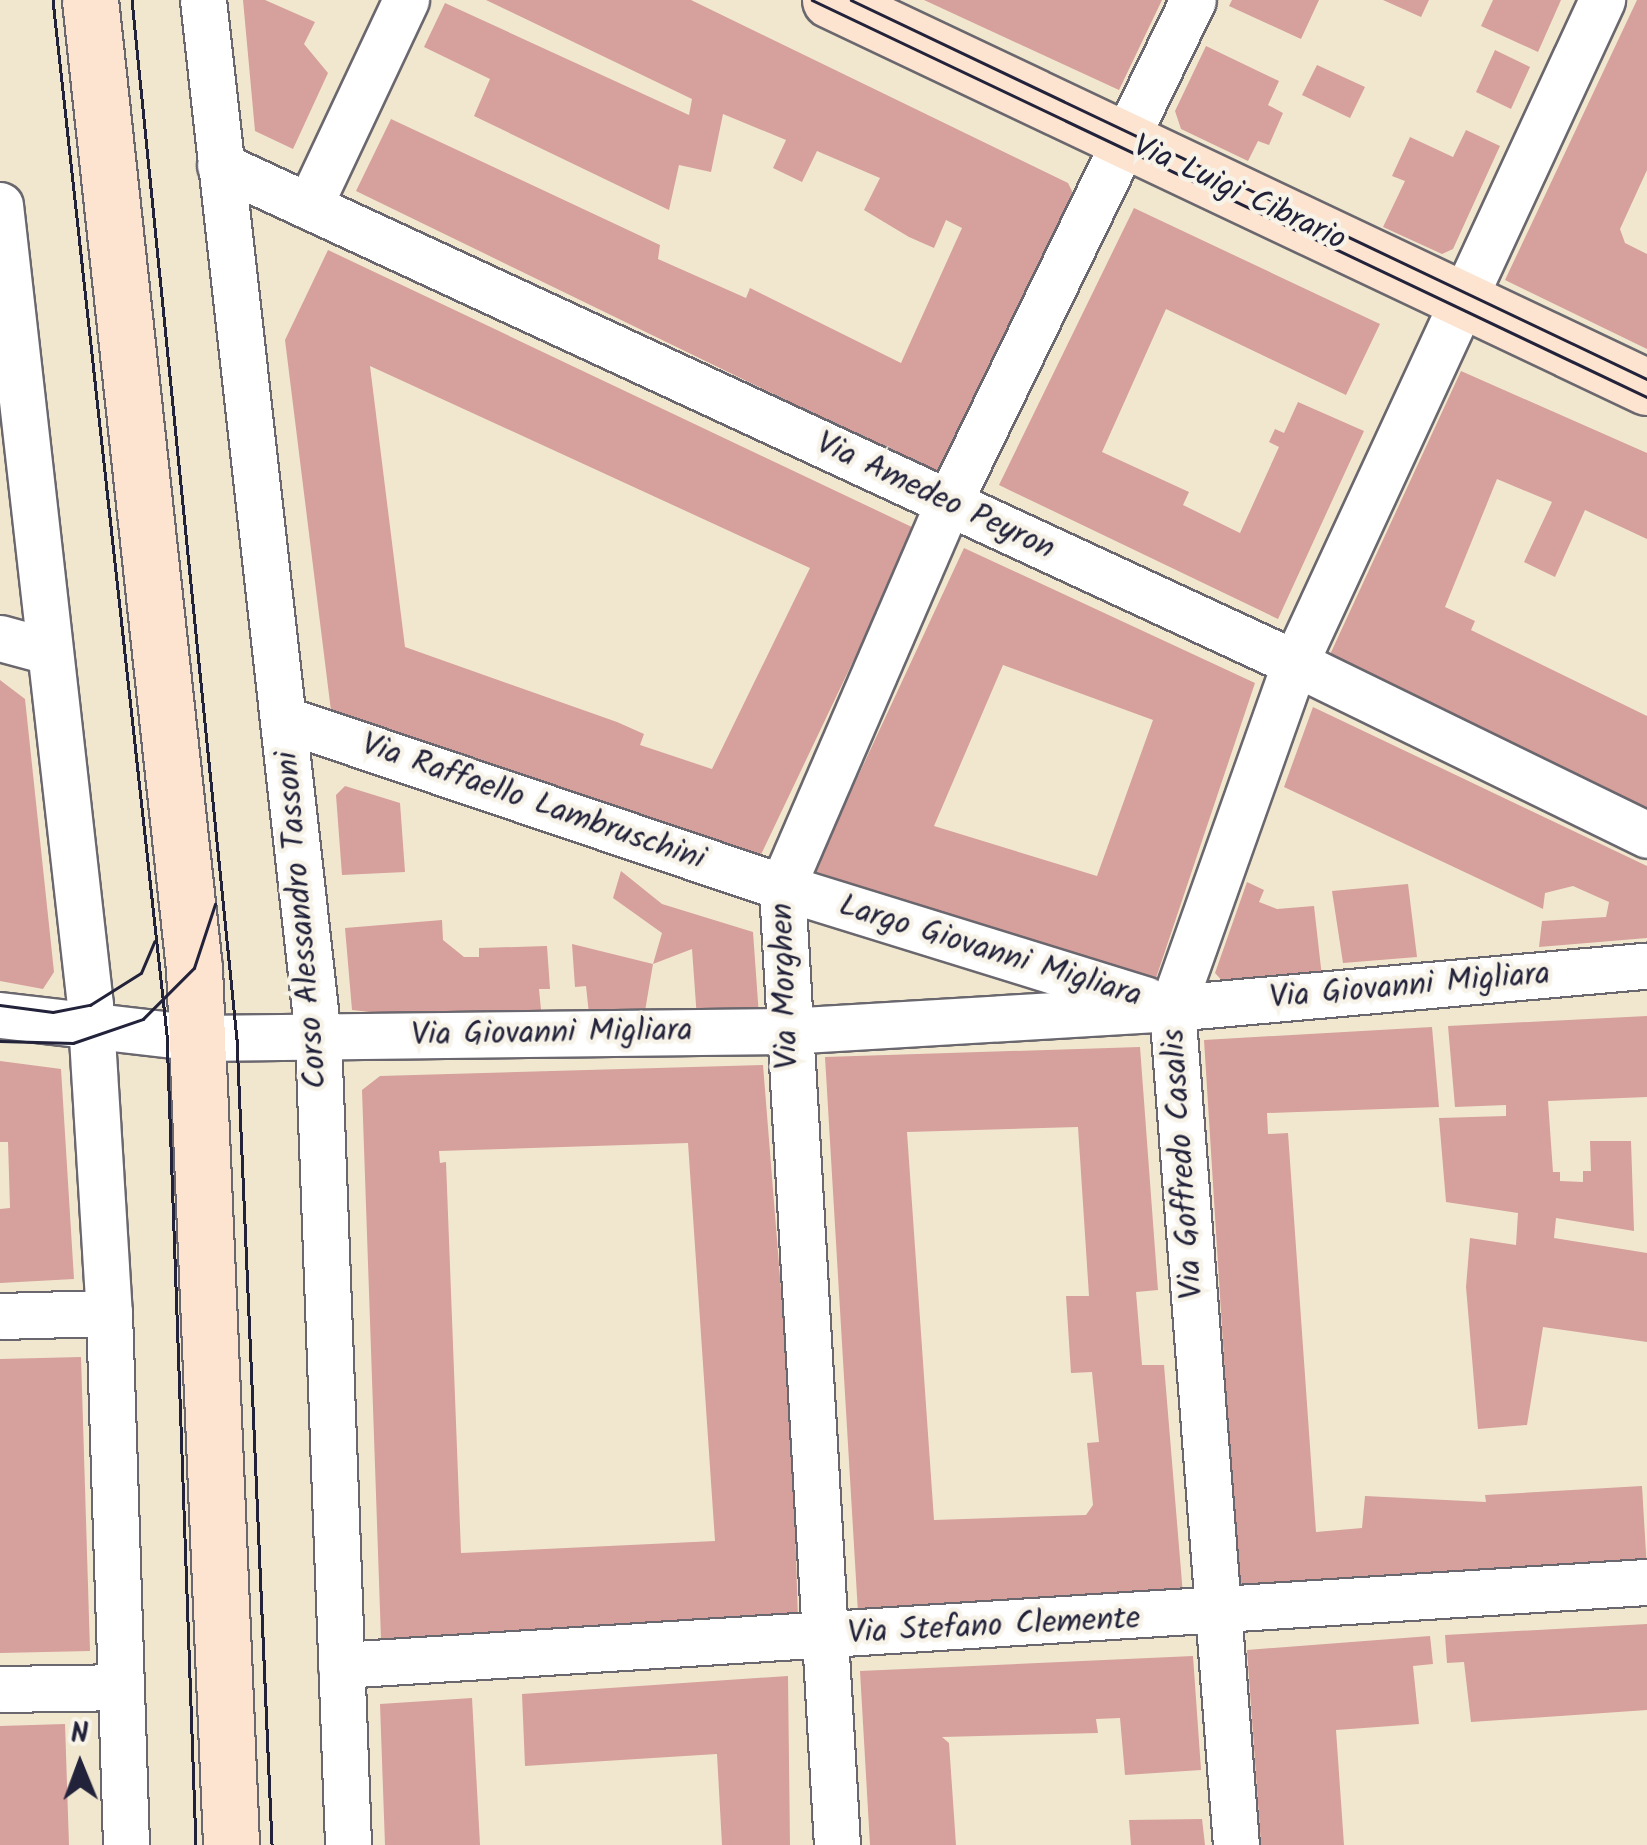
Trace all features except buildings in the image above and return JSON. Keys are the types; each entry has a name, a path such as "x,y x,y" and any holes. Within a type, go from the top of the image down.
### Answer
{"main road":[{"path":"90,0 198,1038 231,1845"},
{"name":"Via Luigi Cibrario","path":"830,0 1647,388"}],"street":[{"name":"Corso Alessandro Tassoni","path":"203,0 318,1037 348,1845"},
{"path":"308,206 406,0"},
{"name":"Via Morghen","path":"837,1845 786,1031 782,887 948,504 1193,0"},
{"name":"Via Goffredo Casalis","path":"1236,1845 1172,1008 1295,663 1602,0"},
{"name":"Via Amedeo Peyron","path":"220,165 1295,663 1647,835"},
{"path":"0,205 92,1029 110,1313 126,1845"},
{"path":"0,638 48,652"},
{"name":"Via Raffaello Lambruschini","path":"284,719 782,887"},
{"name":"Largo Giovanni Migliara","path":"782,887 1172,1008"},
{"name":"Via Giovanni Migliara","path":"1172,1008 1647,966"},
{"name":"Largo Giovanni Migliara","path":"786,1031 1172,1008"},
{"name":"Via Giovanni Migliara","path":"0,1015 92,1029 198,1038 786,1031"},
{"path":"0,1316 110,1313"},
{"name":"Via Stefano Clemente","path":"341,1665 1218,1614 1647,1582"},
{"path":"0,1690 121,1687"}],"tram line":[{"path":"53,0 167,1035 196,1845"},
{"path":"132,0 237,1039 272,1845"},
{"path":"812,0 1647,397"},
{"path":"851,0 1647,379"},
{"path":"0,1041 73,1043 143,1019 194,968 215,904"},
{"path":"0,1005 53,1012 90,1005 141,973 154,942"}]}
